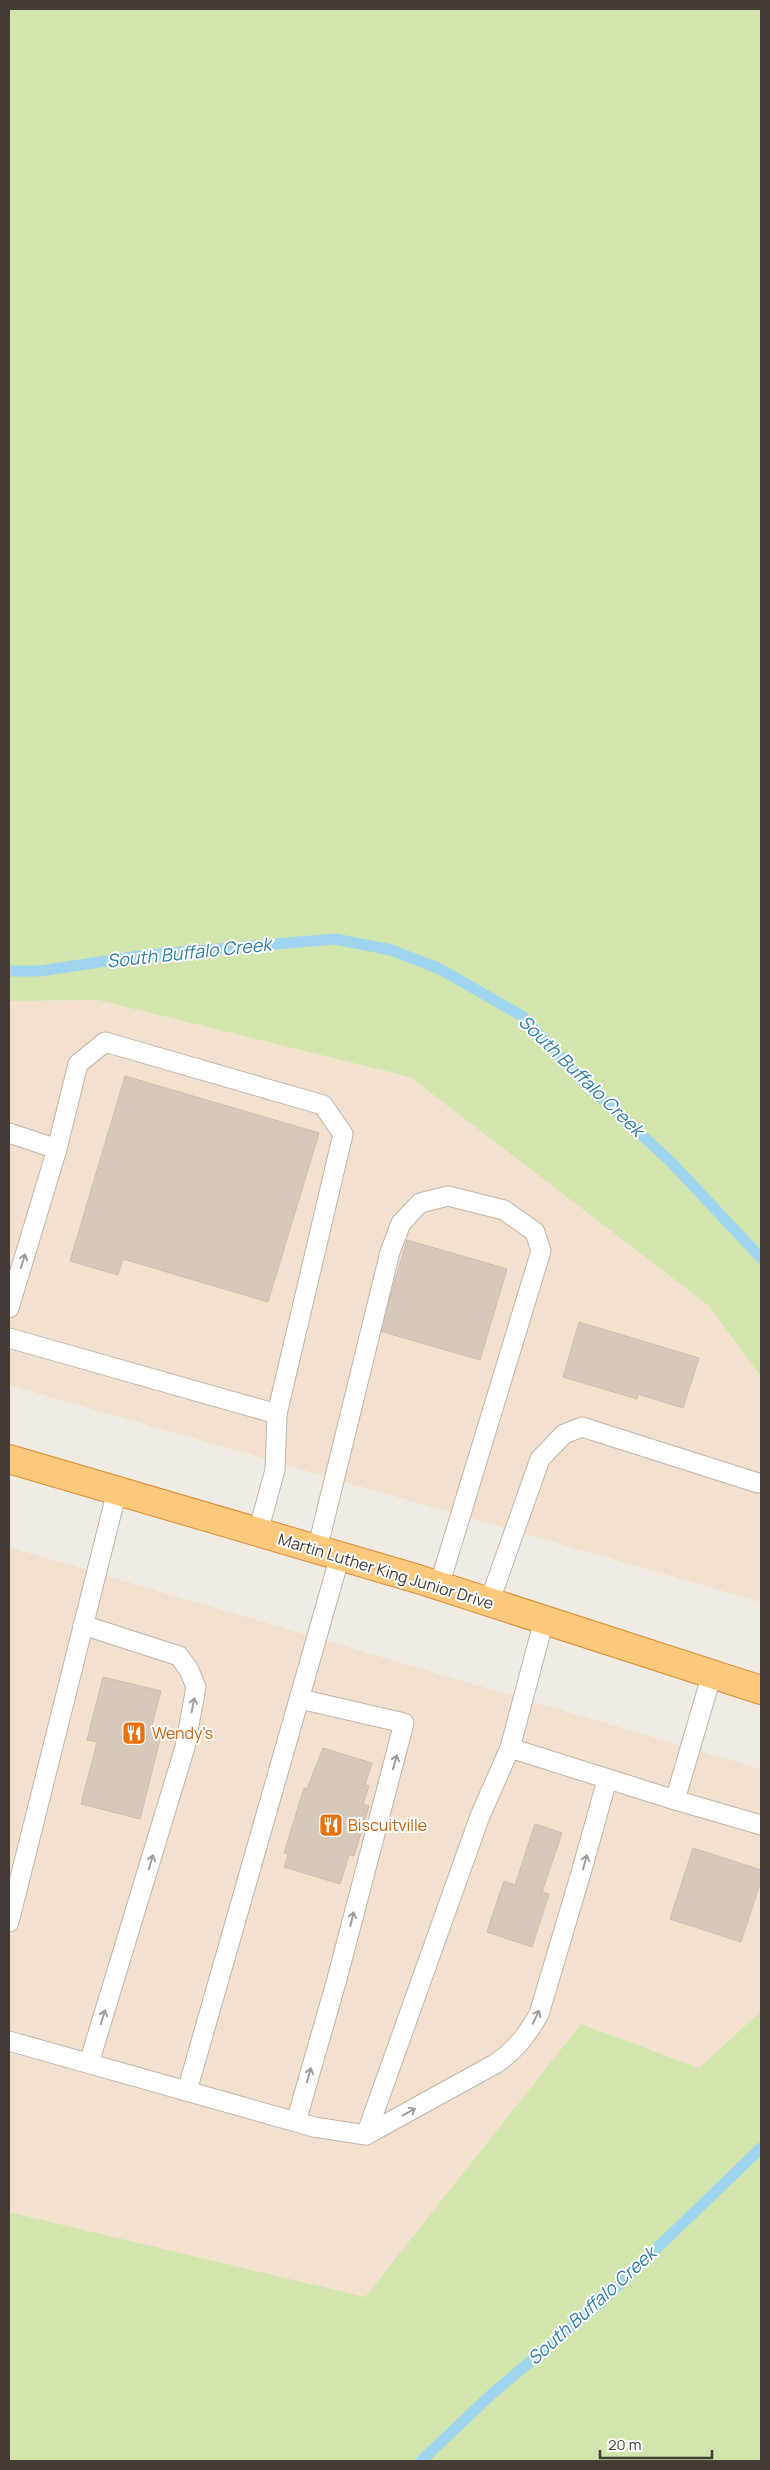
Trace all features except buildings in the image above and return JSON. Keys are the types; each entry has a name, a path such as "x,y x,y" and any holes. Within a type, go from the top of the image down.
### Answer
{"highway":[{"name":"Martin Luther King Junior Drive","path":"9,1459 439,1586 761,1690"}],"lane":[{"path":"9,1308 57,1149 78,1064 105,1042 323,1105 343,1134 277,1414 275,1470 258,1532"},
{"path":"9,1133 57,1149"},
{"path":"188,2091 300,1699 390,1252 401,1223 420,1204 448,1196 504,1210 534,1232 541,1251 439,1586"},
{"path":"9,1338 277,1414"},
{"path":"488,1602 540,1459 564,1434 582,1427 758,1483"},
{"path":"9,1922 117,1491"},
{"path":"366,2135 480,1816 510,1748 544,1620"},
{"path":"83,1625 179,1656 189,1670 196,1687 182,1756 89,2064"},
{"path":"675,1800 712,1674"},
{"path":"296,2122 337,1979 404,1723 300,1699"},
{"path":"510,1748 607,1780 761,1825"},
{"path":"9,2041 314,2128 366,2135 495,2064 512,2053 527,2035 539,2014 607,1780"}],"shaded area":[{"path":"98,1000 410,1077 709,1306 761,1377 761,1602 9,1385 9,1001"},
{"path":"9,1547 761,1769 761,2011 699,2068 581,2024 365,2297 9,2212"}],"green space":[{"path":"9,9 761,9 761,1377 709,1306 410,1077 98,1000 9,1001"},
{"path":"761,2011 761,2461 9,2461 9,2212 365,2297 581,2024 699,2068"}],"waterway":[{"name":"South Buffalo Creek","path":"9,971 40,971 146,955 335,939 391,950 440,969 522,1016 584,1082 671,1162 761,1258"},
{"name":"South Buffalo Creek","path":"421,2461 494,2392 600,2303 761,2148"}],"place":[{"name":"Wendy's","path":"134,1733"},
{"name":"Biscuitville","path":"331,1825"}]}
